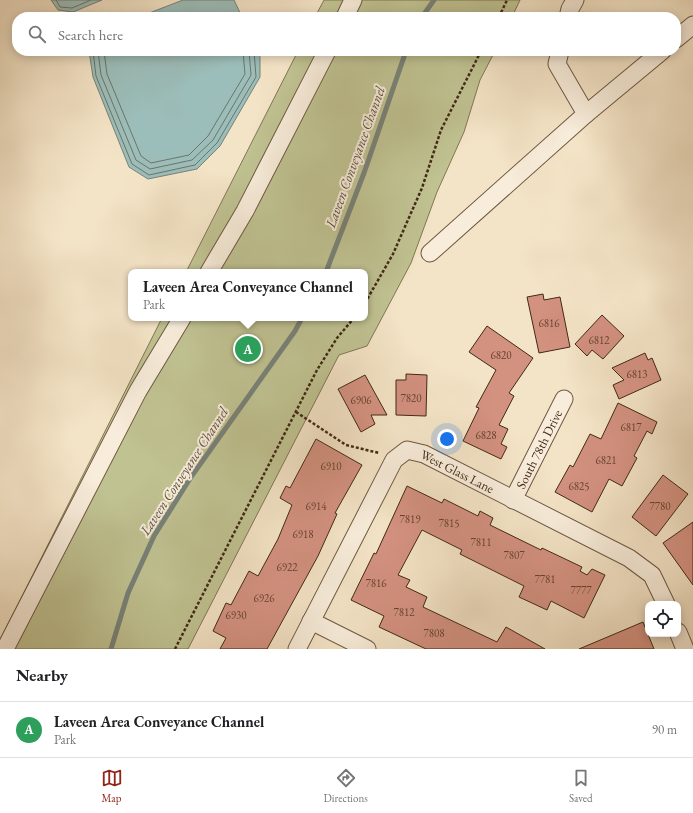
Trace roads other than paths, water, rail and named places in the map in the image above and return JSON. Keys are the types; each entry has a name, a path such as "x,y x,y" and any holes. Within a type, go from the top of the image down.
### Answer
{"street":[{"path":"347,12 353,0"},
{"path":"569,12 575,0"},
{"path":"681,35 693,25"},
{"path":"211,269 245,211 324,56"},
{"path":"559,56 557,64 586,114"},
{"path":"430,253 586,114 656,56"},
{"path":"5,649 138,391 180,321"},
{"name":"South 78th Drive","path":"513,500 564,399"},
{"name":"West Glass Lane","path":"311,621 394,460 407,450 424,454 642,566 652,575 665,601"},
{"path":"297,649 311,621 367,649"},
{"path":"680,637 685,649"}],"water":[{"path":"51,0 102,0 73,12 58,10"},
{"path":"183,0 234,0 240,12 152,12"},
{"path":"90,56 260,57 260,77 220,146 197,169 148,179 129,167 93,77"}],"waterway":[{"name":"Laveen Conveyance Channel","path":"426,12 434,0"},
{"name":"Laveen Conveyance Channel","path":"327,269 364,173 404,56"},
{"name":"Laveen Conveyance Channel","path":"111,649 128,593 154,536 191,477 295,331 300,321"}],"place":[{"name":"Laveen Area Conveyance Channel","path":"248,349"}]}
